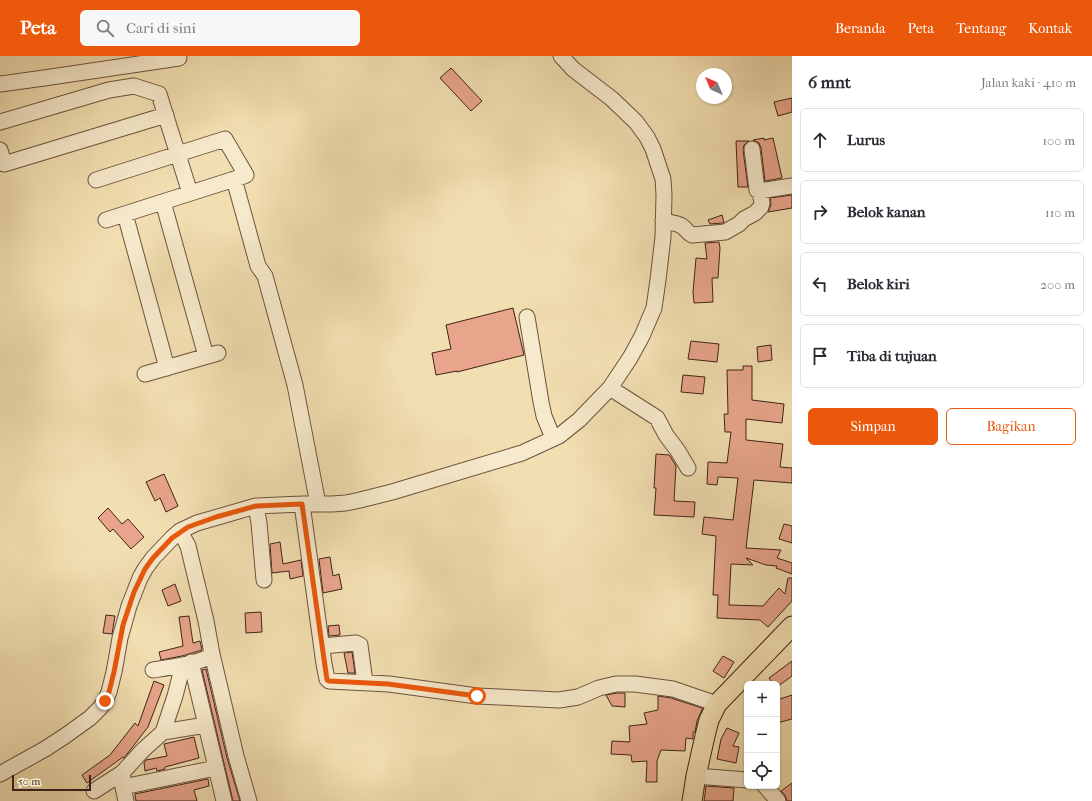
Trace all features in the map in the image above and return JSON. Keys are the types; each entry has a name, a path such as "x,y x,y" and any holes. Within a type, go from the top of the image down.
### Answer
{"main road":[{"path":"692,801 696,776 709,720 717,704 792,626"}],"street":[{"path":"0,774 66,736 90,718 100,708 109,692 123,625 140,578 153,558 172,538 183,537 196,523 257,513 303,510 318,504 346,503 392,492 522,453 559,436 612,390 642,336 654,308 663,227 664,195 662,179 653,149 647,137 636,122 612,99 573,69 561,56"},
{"path":"0,84 181,57"},
{"path":"0,122 110,90 134,86 159,94 190,193"},
{"path":"0,150 4,164 166,115"},
{"path":"96,180 225,139 244,176 258,266 265,276 295,385 318,504"},
{"path":"663,227 680,225 692,235 725,232 755,213 761,207 762,203 760,191 757,190 752,149"},
{"path":"106,220 244,176"},
{"path":"760,191 792,186"},
{"path":"146,374 212,354 163,202"},
{"path":"125,214 166,368"},
{"path":"527,317 544,416 553,438"},
{"path":"612,390 657,418 666,435 688,468"},
{"path":"303,510 328,681 388,684 477,696 559,700 578,696 599,688 616,684 635,684 673,689 717,704"},
{"path":"257,513 264,580"},
{"path":"183,537 206,621 212,654 236,756 249,801"},
{"path":"322,646 356,643 360,645 365,682"},
{"path":"153,670 187,664 207,658 212,654"},
{"path":"187,664 206,725 224,801"},
{"path":"124,787 143,750 163,732 187,664"},
{"path":"163,732 206,725"},
{"path":"94,791 124,787 216,768"},
{"path":"696,776 744,780"},
{"path":"768,789 778,801"}],"building":[{"path":"451,68 482,101 471,111 440,78"},
{"path":"792,98 792,112 778,116 774,102"},
{"path":"764,138 764,140 773,138 782,178 765,181 761,148 759,143 753,140"},
{"path":"736,141 749,141 744,145 743,150 748,187 738,187"},
{"path":"792,195 792,208 768,212 771,205 770,198"},
{"path":"722,215 724,222 710,224 708,220"},
{"path":"719,242 718,278 712,278 713,302 694,303 693,292 696,258 707,259 705,243"},
{"path":"513,308 524,355 457,372 436,375 432,353 451,349 446,325"},
{"path":"691,341 719,344 717,362 688,359"},
{"path":"771,345 772,360 758,362 757,347"},
{"path":"743,366 752,366 752,400 784,404 782,423 746,419 746,440 783,444 780,467 792,468 792,483 754,480 746,548 781,550 777,558 792,563 792,574 776,568 777,566 766,565 746,558 753,565 731,564 729,605 763,606 779,588 785,594 788,578 792,578 792,601 768,627 760,620 717,618 718,595 713,595 716,536 702,534 704,517 733,520 738,478 718,477 717,485 707,484 708,462 727,463 731,432 725,432 724,414 728,414 727,370 743,370"},
{"path":"683,375 705,377 703,394 681,392"},
{"path":"656,454 670,456 676,466 674,501 695,502 694,517 654,515"},
{"path":"164,474 178,506 166,512 160,498 155,501 146,482"},
{"path":"108,508 122,524 128,519 144,537 131,549 113,529 110,532 98,518"},
{"path":"784,524 792,526 792,543 779,539"},
{"path":"280,542 283,564 301,560 303,576 290,579 289,571 272,573 270,544"},
{"path":"330,557 333,576 339,574 342,589 323,593 319,559"},
{"path":"175,584 181,601 168,606 162,590"},
{"path":"261,612 262,632 246,633 245,613"},
{"path":"106,615 115,616 112,634 103,633"},
{"path":"189,616 193,643 200,641 202,650 161,660 159,652 183,646 179,617"},
{"path":"339,625 340,635 329,636 328,626"},
{"path":"352,652 355,673 348,673 344,653"},
{"path":"723,656 734,662 724,678 713,671"},
{"path":"792,661 792,676 780,685 780,681 771,681 769,678"},
{"path":"206,669 227,758 240,801 233,801 202,670"},
{"path":"154,681 164,685 148,727 124,758 123,757 87,783 82,775 110,755 135,723 138,726"},
{"path":"625,693 625,707 612,706 606,695"},
{"path":"792,695 792,719 780,722 780,699"},
{"path":"658,696 671,698 702,708 702,710 697,721 695,732 693,732 693,739 686,738 685,751 661,750 657,761 657,782 646,782 647,761 632,762 631,755 611,754 612,741 630,742 629,726 647,724 644,713 658,710"},
{"path":"727,728 739,733 733,746 739,747 736,763 717,759 721,739"},
{"path":"194,737 199,758 165,767 165,769 157,771 156,768 145,771 144,763 146,760 167,756 164,744"},
{"path":"208,779 209,786 194,790 197,801 136,801 135,794"},
{"path":"792,783 792,801 787,801 785,795 781,791"},
{"path":"706,786 734,788 733,801 704,801"}],"route":[{"path":"105,701 114,672 123,625 134,592 145,569 172,538 196,523 256,506 302,504 327,680 388,684 477,696"}]}
